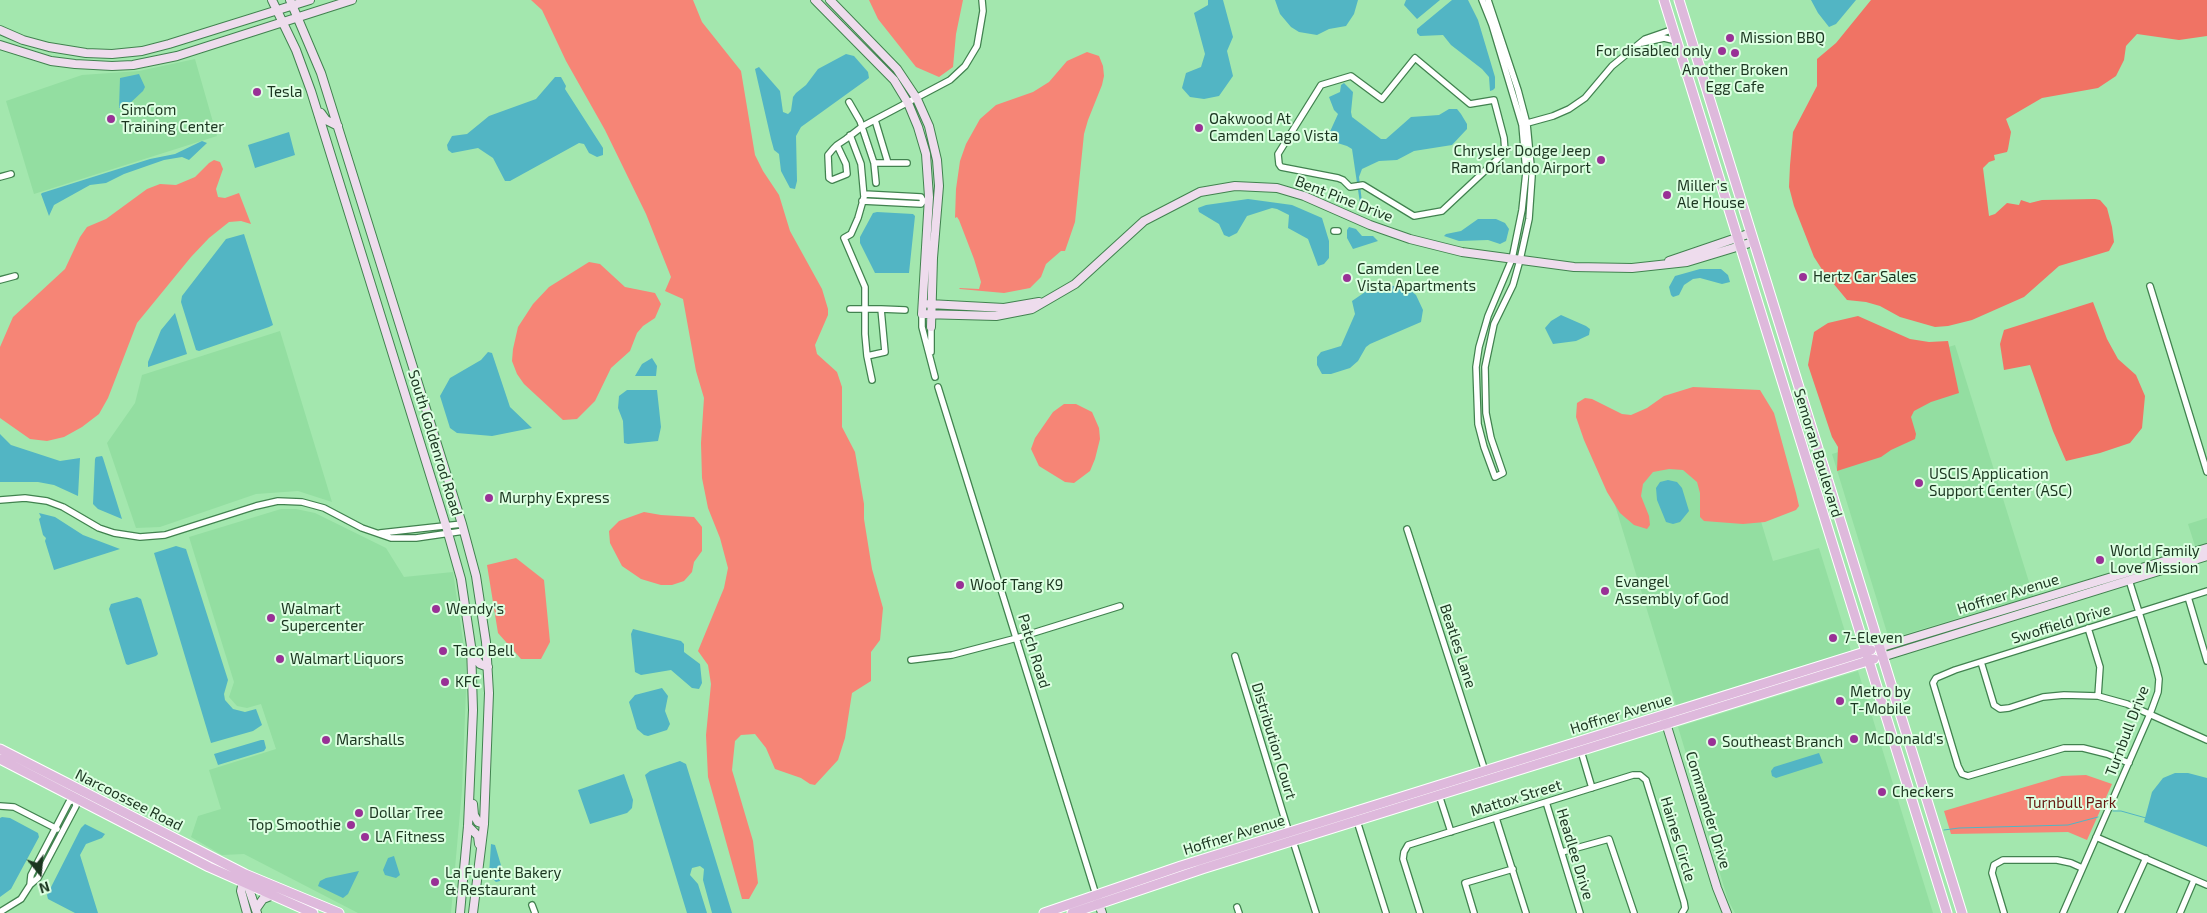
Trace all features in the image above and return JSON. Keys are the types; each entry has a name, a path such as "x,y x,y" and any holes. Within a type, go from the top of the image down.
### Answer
{"main road":[{"name":"South Goldenrod Road","path":"272,0 284,22 299,58 323,130 447,529 464,596 473,682 468,826 460,913"},
{"path":"0,30 23,40 49,47 86,53 112,54 142,51 169,44 278,10 292,3 310,0"},
{"path":"0,45 51,61 84,65 112,66 157,61 352,0"},
{"path":"815,0 894,80 908,103 918,127 926,154 922,314"},
{"path":"830,0 897,69 917,99 929,126 936,153 939,202 933,258 931,327"},
{"name":"Semoran Boulevard","path":"1679,0 1962,913"},
{"name":"South Goldenrod Road","path":"292,3 321,73 463,527 476,576 488,668 489,714 484,824 473,913"},
{"path":"1665,3 1679,25 1688,30"},
{"name":"Semoran Boulevard","path":"1665,3 1947,913"},
{"path":"1674,28 1686,43 1701,74"},
{"path":"112,54 112,66"},
{"path":"299,58 306,67 322,116 338,126"},
{"path":"323,130 334,133 338,140 354,191 361,202"},
{"name":"Bent Pine Drive","path":"922,314 980,317 1007,315 1032,309 1053,298 1089,273 1144,221 1200,192 1235,186 1277,188 1304,196 1370,225 1410,239 1462,252 1574,267 1632,268 1687,262 1752,238"},
{"path":"926,201 939,202"},
{"path":"358,242 365,250 380,300 385,306 395,310"},
{"name":"Bent Pine Drive","path":"923,304 1004,308 1053,298"},
{"path":"381,315 388,317 396,325 412,376 419,387"},
{"path":"1822,511 1828,522 1842,528"},
{"name":"Hoffner Avenue","path":"1044,913 1266,849 1268,846 1321,823 1485,771 1869,661 1880,653 2207,548"},
{"name":"Hoffner Avenue","path":"1072,913 1097,899 1291,837 1357,821 1581,751 1665,720 1866,652 1880,653 2082,595 2207,556"},
{"path":"2082,595 2086,590 2132,576 2137,569"},
{"path":"464,596 470,608 477,660 488,668"},
{"name":"Commander Drive","path":"1665,720 1717,888 1727,913"},
{"name":"Narcoossee Road","path":"0,749 246,880"},
{"name":"Narcoossee Road","path":"0,760 209,867 246,880"},
{"path":"1439,795 1447,786 1481,776 1485,771"},
{"path":"28,774 34,774 49,783 61,781"},
{"path":"470,788 473,797 474,816 478,822 484,824"},
{"path":"1380,814 1384,809 1417,798 1426,790"},
{"path":"75,800 77,796 83,796 106,805"},
{"path":"1916,814 1929,822 1937,834"},
{"path":"468,826 478,836 480,851"},
{"path":"246,880 273,895 317,913"},
{"path":"246,880 243,898 247,913"},
{"path":"246,880 256,911"},
{"path":"246,880 339,913"},
{"path":"256,911 263,899 273,895"},
{"path":"1097,899 1102,913"},
{"path":"297,905 313,913"}],"street":[{"path":"837,145 846,164 847,174 832,180 829,178 828,155 837,145 861,128 950,80 965,66 977,46 983,11 982,0"},
{"path":"1482,0 1524,124"},
{"path":"1488,0 1518,90 1524,124 1525,146 1525,190 1513,285 1496,319 1489,343 1484,385 1486,413 1491,438 1503,473 1494,477 1478,424 1475,384 1479,346 1488,316 1516,259"},
{"path":"1524,124 1569,109 1585,98 1612,66 1645,39 1674,28"},
{"path":"1642,43 1664,38 1677,41"},
{"path":"1415,58 1470,104 1494,100 1504,138 1504,152 1442,211 1414,216 1363,185 1354,186 1350,187 1344,180 1330,176 1281,167 1278,162 1278,154 1324,83 1352,76 1382,98 1415,58"},
{"path":"849,102 860,121 874,163 876,183"},
{"path":"875,120 888,163"},
{"path":"850,136 861,164 864,194 858,218 851,234 844,238 865,288 864,334 872,380"},
{"path":"874,163 907,163"},
{"path":"0,177 11,174"},
{"path":"862,202 921,204 926,201 921,198 864,194"},
{"path":"0,280 15,276"},
{"path":"2150,286 2207,472"},
{"path":"850,309 906,310"},
{"path":"867,356 884,352 881,309"},
{"path":"922,314 922,326 935,377"},
{"path":"931,327 931,359"},
{"path":"1475,384 1484,385"},
{"name":"Patch Road","path":"938,387 1097,899"},
{"path":"0,500 24,498 47,501 63,507 99,528 127,536 140,537 165,535 268,503 302,502 324,508 362,528 377,533 463,527"},
{"name":"Beatles Lane","path":"1408,529 1485,771"},
{"name":"Turnbull Drive","path":"2063,913 2158,692 2159,679 2129,580"},
{"name":"Swoffield Drive","path":"2129,763 2107,754 2083,748 2064,748 1976,775 1968,776 1962,774 1933,683 1936,678 1981,662 2207,591"},
{"path":"2188,597 2207,661"},
{"path":"911,660 952,655 1017,638 1120,606"},
{"path":"2088,628 2100,667 2098,696"},
{"name":"Distribution Court","path":"1235,656 1316,913"},
{"path":"1981,662 1994,705 2000,709 2043,697 2064,695 2098,696 2127,704 2207,740"},
{"path":"1581,751 1592,788"},
{"name":"Mattox Street","path":"1420,913 1403,859 1408,845 1633,774 1640,775"},
{"name":"Haines Circle","path":"1640,775 1646,780 1684,902 1685,908 1682,913"},
{"path":"1439,795 1451,832"},
{"path":"0,912 20,899 30,885 38,878 59,830 76,806 75,800"},
{"name":"Headlee Drive","path":"1546,802 1580,913"},
{"path":"0,806 14,807 59,830"},
{"path":"1496,818 1526,913"},
{"path":"1357,821 1386,913"},
{"path":"2096,837 2207,885"},
{"path":"1562,852 1609,839 1634,913"},
{"path":"2122,913 2146,858"},
{"path":"2004,913 1992,873 1994,865 2003,860 2057,860 2072,863 2082,868"},
{"path":"1474,913 1465,883 1512,869"},
{"path":"2180,913 2194,880"},
{"path":"532,905 535,913"}],"shaded area":[{"path":"1871,0 2207,0 2207,36 2179,40 2137,34 2126,46 2124,60 2116,76 2098,88 2042,98 2006,119 2011,132 2007,152 1994,155 1995,160 1989,162 1983,168 1989,216 1995,214 2007,203 2019,205 2021,200 2030,203 2042,200 2100,200 2107,208 2112,227 2114,242 2109,251 2059,266 2024,297 1972,320 1948,326 1935,327 1900,317 1880,306 1847,300 1814,257 1794,206 1789,187 1790,165 1793,132 1817,86 1817,59 1836,43"},
{"name":"SimCom Training Center","path":"195,59 217,136 34,194 6,101 82,75 139,71"},
{"path":"2093,302 2107,339 2118,359 2136,375 2145,396 2142,428 2130,443 2100,453 2066,461 2053,431 2030,365 2004,370 2000,344 2004,330"},
{"path":"1858,316 1910,339 1929,342 1948,341 1959,393 1931,402 1914,411 1911,417 1916,434 1915,439 1891,450 1881,457 1837,471 1838,447 1832,437 1808,365 1814,332 1828,323"},
{"path":"280,331 332,502 298,491 256,494 160,527 136,528 107,443 135,403 142,375"},
{"path":"1955,345 2034,598 2007,607 2005,604 1889,639 1832,454 1911,430 1891,365"},
{"path":"1729,416 1773,561 1819,548 1851,651 1676,705 1600,456"},
{"path":"281,509 296,509 315,513 386,548 404,577 453,572 466,661 466,691 462,790 451,913 358,913 244,854 222,855 191,837 198,816 221,809 209,770 276,749 261,704 247,708 237,706 229,697 234,682 189,537"},
{"path":"2207,518 2207,545 2196,549 2188,524"},
{"path":"1858,671 1933,913 1735,913 1728,900 1678,727"}],"green space":[{"path":"531,0 693,0 702,22 741,71 755,155 779,195 790,231 822,289 828,309 828,315 815,345 817,354 837,372 842,387 842,427 855,452 872,569 883,608 880,640 871,652 871,681 852,693 845,738 838,760 815,785 775,769 766,748 755,734 741,735 735,741 732,770 753,841 758,883 749,899 742,899 708,777 706,735 711,684 708,665 698,651 724,588 728,568 720,538 708,508 702,478 701,443 704,398 696,371 683,299 665,291 671,277 646,214 605,130 566,61 542,10"},
{"path":"869,0 963,0 956,34 953,67 939,77 916,67 878,19"},
{"path":"1087,52 1099,56 1104,76 1084,134 1075,222 1065,251 1061,251 1046,264 1041,277 1030,288 1004,293 960,289 979,289 981,282 959,220 957,217 955,218 956,189 960,161 966,144 980,119 996,105 1033,92 1049,82 1067,61"},
{"path":"214,160 220,162 223,169 216,189 218,197 225,198 239,193 251,224 241,221 229,222 209,238 137,323 108,398 99,414 82,427 64,437 47,441 30,439 0,418 0,347 13,317 65,269 80,237 87,227 106,219 147,189 160,184 176,185 195,177"},
{"path":"589,262 600,264 625,287 655,293 661,304 655,318 643,326 637,333 630,351 611,368 595,401 577,419 563,420 524,384 517,374 512,361 513,349 518,327 533,304 549,287"},
{"path":"1693,387 1760,390 1774,413 1799,506 1796,510 1765,522 1743,524 1704,521 1700,517 1700,493 1697,482 1683,470 1669,469 1653,472 1643,484 1641,496 1649,516 1650,525 1647,529 1634,525 1620,513 1607,492 1584,440 1576,417 1577,403 1585,398 1592,399 1622,414 1631,415 1647,408 1664,396"},
{"path":"1064,404 1076,404 1092,412 1099,428 1100,439 1090,471 1074,483 1065,482 1039,466 1031,449 1035,438 1053,412"},
{"path":"644,512 694,517 702,527 702,551 694,562 692,572 684,581 672,585 661,585 641,579 622,566 610,543 609,531 619,521"},
{"path":"516,558 544,580 550,642 541,659 521,659 498,633 487,565"},
{"name":"Turnbull Park","path":"2086,775 2112,784 2087,840 2068,832 1951,834 1944,811 2062,776"}],"water":[{"path":"1208,0 1223,0 1233,37 1227,51 1233,76 1219,96 1204,99 1190,97 1182,88 1186,73 1201,67 1205,54 1194,13 1208,5"},
{"path":"1275,0 1358,0 1354,14 1346,26 1329,29 1317,35 1299,32 1291,27 1280,14"},
{"path":"1406,0 1440,0 1417,19 1404,5"},
{"path":"1452,0 1468,0 1478,20 1495,77 1495,88 1493,90 1490,91 1489,77 1482,69 1451,45 1443,35 1420,36 1417,33 1417,29"},
{"path":"1811,0 1856,0 1836,24 1829,27"},
{"path":"846,54 854,56 868,72 869,78 801,127 796,136 797,181 795,189 790,188 781,171 779,154 774,150 755,69 759,67 780,91 783,112 788,114 791,111 793,97 806,85 818,69"},
{"path":"139,74 145,87 143,91 127,106 119,108 120,78"},
{"path":"555,77 561,77 566,86 565,89 603,148 603,155 597,157 589,153 584,144 579,143 510,181 505,181 493,158 478,148 452,153 448,150 447,145 452,136 467,134 489,116 536,99"},
{"path":"1344,83 1353,92 1352,117 1381,139 1386,139 1411,117 1439,115 1449,109 1457,109 1467,124 1467,129 1452,145 1414,151 1397,160 1379,161 1362,169 1359,177 1363,210 1361,210 1352,149 1331,141 1328,136 1338,114 1334,110 1329,97 1340,92 1341,85"},
{"path":"289,132 295,155 255,168 248,145"},
{"path":"202,141 207,143 189,160 182,157 164,160 124,174 106,183 90,185 54,205 49,216 42,193 150,159 175,154"},
{"path":"1248,199 1292,205 1322,218 1329,241 1329,258 1324,264 1318,266 1308,239 1288,228 1289,215 1277,209 1272,208 1247,216 1237,233 1229,237 1224,235 1219,224 1199,212 1198,208 1206,205"},
{"path":"873,213 913,214 915,216 909,273 875,273 860,243 860,237"},
{"path":"1478,219 1496,219 1505,223 1509,229 1506,241 1500,244 1488,240 1459,241 1444,236 1461,231"},
{"path":"1349,227 1356,229 1362,236 1373,236 1378,241 1353,249 1347,238"},
{"path":"244,234 273,325 199,351 196,350 181,302 182,296 226,239"},
{"path":"1700,269 1721,269 1728,275 1730,282 1722,284 1700,278 1693,279 1684,285 1679,295 1673,297 1671,295 1669,287 1675,276"},
{"path":"1373,282 1411,291 1416,295 1423,310 1421,322 1370,344 1366,347 1358,361 1350,368 1331,374 1322,374 1317,365 1317,357 1321,352 1341,346 1355,314 1352,301 1368,290"},
{"path":"175,313 187,354 148,367 148,362 161,330"},
{"path":"1561,315 1586,326 1590,329 1589,335 1576,341 1553,344 1545,328 1551,321"},
{"path":"488,352 492,353 510,407 532,428 492,436 457,433 450,428 440,396 450,378 481,360"},
{"path":"652,358 657,366 656,376 635,376 642,364"},
{"path":"627,390 657,390 661,427 658,441 624,443 623,421 618,408 619,396"},
{"path":"0,434 11,445 60,461 80,458 78,496 54,485 38,482 0,482"},
{"path":"102,456 122,519 98,509 93,504 95,459"},
{"path":"1668,480 1677,482 1682,488 1689,511 1680,522 1673,524 1666,522 1657,500 1656,488 1660,482"},
{"path":"39,513 55,517 83,535 120,549 54,570 45,541 46,538 43,535"},
{"path":"176,546 186,549 228,680 224,694 225,700 233,709 245,712 256,709 262,725 253,731 211,743 154,553"},
{"path":"137,597 141,599 158,654 128,665 126,664 109,609 111,604"},
{"path":"633,629 681,641 684,644 684,652 700,664 702,683 699,689 692,688 671,670 641,675 635,672 631,634"},
{"path":"662,688 668,696 665,711 670,724 667,730 648,736 644,735 637,729 629,702 635,695"},
{"path":"264,740 266,748 264,751 218,765 214,754"},
{"path":"1819,753 1823,763 1776,778 1772,776 1771,771 1774,767"},
{"path":"680,761 686,764 732,913 712,913 703,880 704,869 700,866 692,868 690,875 698,884 707,913 687,913 645,775 650,771"},
{"path":"2175,773 2188,773 2207,778 2207,847 2144,822 2152,792 2163,778"},
{"path":"624,774 633,800 632,808 627,813 590,824 578,790"},
{"path":"0,818 10,818 38,833 39,837 11,889 0,897"},
{"path":"85,824 105,834 102,838 86,844 80,855 98,913 75,913 48,899 47,895 81,828"},
{"path":"491,844 495,845 503,872 500,881 496,882 489,875"},
{"path":"394,856 400,875 396,878 385,875 383,870 388,858"},
{"path":"359,871 348,894 343,898 318,886 320,881 326,878"}],"waterway":[{"path":"2113,811 2121,811 2146,818"},
{"path":"1944,830 2068,825 2098,817"}],"place":[{"name":"Mission BBQ","path":"1730,38"},
{"name":"For disabled only","path":"1722,51"},
{"name":"Another Broken Egg Cafe","path":"1735,53"},
{"name":"Tesla","path":"257,92"},
{"name":"SimCom Training Center","path":"111,119"},
{"name":"Oakwood At Camden Lago Vista","path":"1199,128"},
{"name":"Chrysler Dodge Jeep Ram Orlando Airport","path":"1601,160"},
{"name":"Miller's Ale House","path":"1667,195"},
{"name":"Hertz Car Sales","path":"1803,277"},
{"name":"Camden Lee Vista Apartments","path":"1347,278"},
{"name":"USCIS Application Support Center (ASC)","path":"1919,483"},
{"name":"Murphy Express","path":"489,498"},
{"name":"World Family Love Mission","path":"2100,560"},
{"name":"Woof Tang K9","path":"960,585"},
{"name":"Evangel Assembly of God","path":"1605,591"},
{"name":"Wendy's","path":"436,609"},
{"name":"Walmart Supercenter","path":"271,618"},
{"name":"7-Eleven","path":"1833,638"},
{"name":"Taco Bell","path":"443,651"},
{"name":"Walmart Liquors","path":"280,659"},
{"name":"KFC","path":"445,682"},
{"name":"Metro by T-Mobile","path":"1840,701"},
{"name":"McDonald's","path":"1854,739"},
{"name":"Marshalls","path":"326,740"},
{"name":"Southeast Branch","path":"1712,742"},
{"name":"Checkers","path":"1882,792"},
{"name":"Dollar Tree","path":"359,813"},
{"name":"Top Smoothie","path":"351,825"},
{"name":"LA Fitness","path":"365,837"},
{"name":"La Fuente Bakery & Restaurant","path":"435,882"}]}
